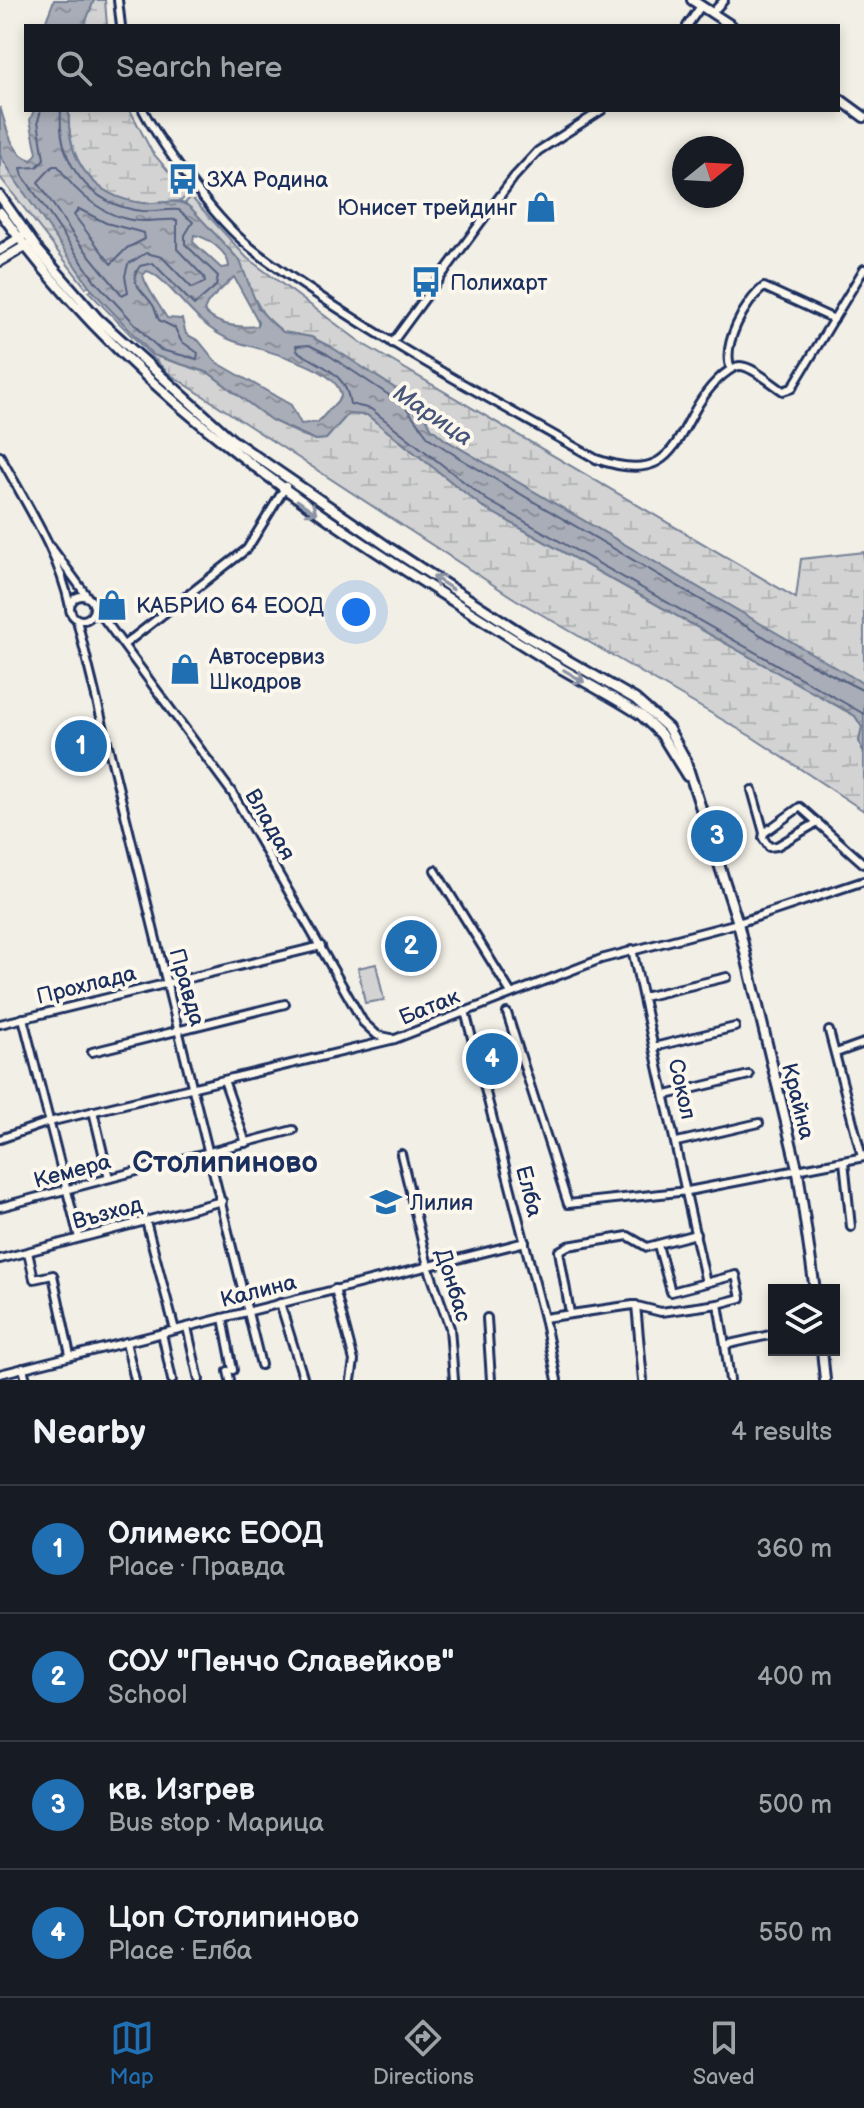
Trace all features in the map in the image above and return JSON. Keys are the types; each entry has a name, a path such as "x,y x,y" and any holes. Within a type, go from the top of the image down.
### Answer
{"street":[{"path":"118,0 121,24"},
{"path":"692,0 729,24"},
{"path":"712,13 724,0"},
{"path":"688,24 701,6"},
{"path":"840,99 864,117"},
{"path":"144,112 176,161 242,240 392,343 596,459 618,467 648,466 666,459 714,383 731,369 744,367 787,391 864,269"},
{"path":"392,343 514,177 538,151 599,112"},
{"path":"0,196 22,236"},
{"path":"0,212 84,316 157,390 283,491 372,551 641,715 661,734 692,783"},
{"path":"0,250 22,236"},
{"path":"0,261 28,244"},
{"path":"28,244 123,344 231,439 289,482 529,638 653,711 668,728 685,759 738,923"},
{"path":"731,369 727,360 729,339 764,287 834,319"},
{"name":"Владая","path":"0,456 46,541 77,620"},
{"path":"125,644 247,549 289,482"},
{"name":"Владая","path":"46,541 233,794 363,1022 377,1035 395,1039"},
{"path":"70,607 77,597 90,601 89,618"},
{"path":"77,620 89,618 109,624"},
{"name":"Правда","path":"77,620 166,983 182,1032 261,1365"},
{"path":"752,790 766,844 777,846 818,822"},
{"path":"764,833 800,807 864,864"},
{"path":"435,870 511,993"},
{"name":"Батак","path":"0,1139 49,1122 395,1039 632,949 738,923 864,881"},
{"name":"Крайна","path":"738,923 798,1172 814,1284"},
{"name":"Прохлада","path":"0,1024 321,946"},
{"name":"Сокол","path":"632,949 706,1283"},
{"path":"643,997 727,977"},
{"path":"92,1052 285,1004"},
{"name":"Елба","path":"465,1011 557,1380"},
{"path":"507,1013 568,1204 688,1191 863,1157 829,1031"},
{"path":"23,1018 79,1238"},
{"path":"654,1047 735,1027"},
{"path":"836,1053 864,1043"},
{"path":"666,1095 749,1075"},
{"path":"224,1080 246,1143"},
{"path":"93,1111 109,1178"},
{"path":"677,1142 759,1123"},
{"name":"Кемера","path":"0,1207 293,1130"},
{"name":"Донбас","path":"401,1154 428,1266 450,1328 454,1380"},
{"path":"844,1161 851,1227"},
{"name":"Възход","path":"0,1259 222,1201"},
{"path":"146,1221 175,1330"},
{"path":"570,1313 559,1251 568,1246 628,1236 647,1247 696,1236"},
{"name":"Калина","path":"0,1374 525,1242"},
{"path":"544,1318 636,1305 661,1312 741,1298 736,1275 671,1292 658,1245"},
{"path":"28,1252 34,1279 53,1275 70,1355"},
{"path":"335,1289 354,1361 351,1380"},
{"path":"280,1303 304,1380"},
{"path":"718,1304 730,1380"},
{"path":"636,1305 643,1380"},
{"path":"223,1318 230,1380"},
{"path":"487,1318 491,1380"},
{"path":"187,1327 199,1380"},
{"path":"162,1333 172,1380"},
{"path":"725,1345 768,1335"},
{"path":"126,1342 135,1380"},
{"path":"823,1356 825,1380"},
{"path":"23,1368 26,1380"}],"green space":[{"path":"94,0 105,0 107,24 85,24"},
{"path":"69,112 131,112 152,152 188,194 181,201 143,203 110,193 86,173 72,144"},
{"path":"0,155 89,285 86,288 0,177"},
{"path":"191,197 247,258 363,344 796,598 801,559 864,552 864,685 444,439 431,428 424,413 410,398 331,347 311,337 283,332 264,315 249,289 240,261 185,203"},
{"path":"92,290 158,357 209,373 271,420 316,440 326,439 348,414 367,415 483,507 855,716 862,727 859,741 864,754 864,811 752,737 515,599 168,373 89,292"},
{"path":"376,964 384,1000 365,1003 358,968"}],"water":[{"path":"54,0 94,0 85,24 45,24"},
{"path":"0,107 14,146 19,153 32,160 37,153 30,120 33,112 69,112 69,128 77,159 96,184 124,199 142,203 179,202 191,208 240,261 258,308 283,332 311,337 331,347 410,398 424,413 431,428 444,439 864,685 864,754 859,741 862,727 855,716 483,507 367,415 348,414 326,439 316,440 271,420 209,373 153,355 92,290 0,155","holes":["194,235 205,239 226,256 229,267 221,268 193,242","147,271 156,275 217,333 312,367 337,386 341,397 318,422 301,424 291,405 216,362 199,341 186,334 182,319 167,318 143,275","234,277 258,321 258,326 222,323 204,311 208,302"]}],"place":[{"name":"ЗХА Родина","path":"183,179"},
{"name":"Юнисет трейдинг","path":"541,207"},
{"name":"Полихарт","path":"426,282"},
{"name":"КАБРИО 64 ЕООД","path":"112,605"},
{"name":"Автосервиз Шкодров","path":"185,669"},
{"name":"Олимекс ЕООД","path":"81,746"},
{"name":"кв. Изгрев","path":"717,836"},
{"name":"СОУ \"Пенчо Славейков\"","path":"411,946"},
{"name":"Цоп Столипиново","path":"492,1059"},
{"name":"Лилия","path":"386,1202"}],"district":[{"name":"Столипиново","path":"225,1162"}],"water label":[{"name":"Марица","path":"433,415"}]}
